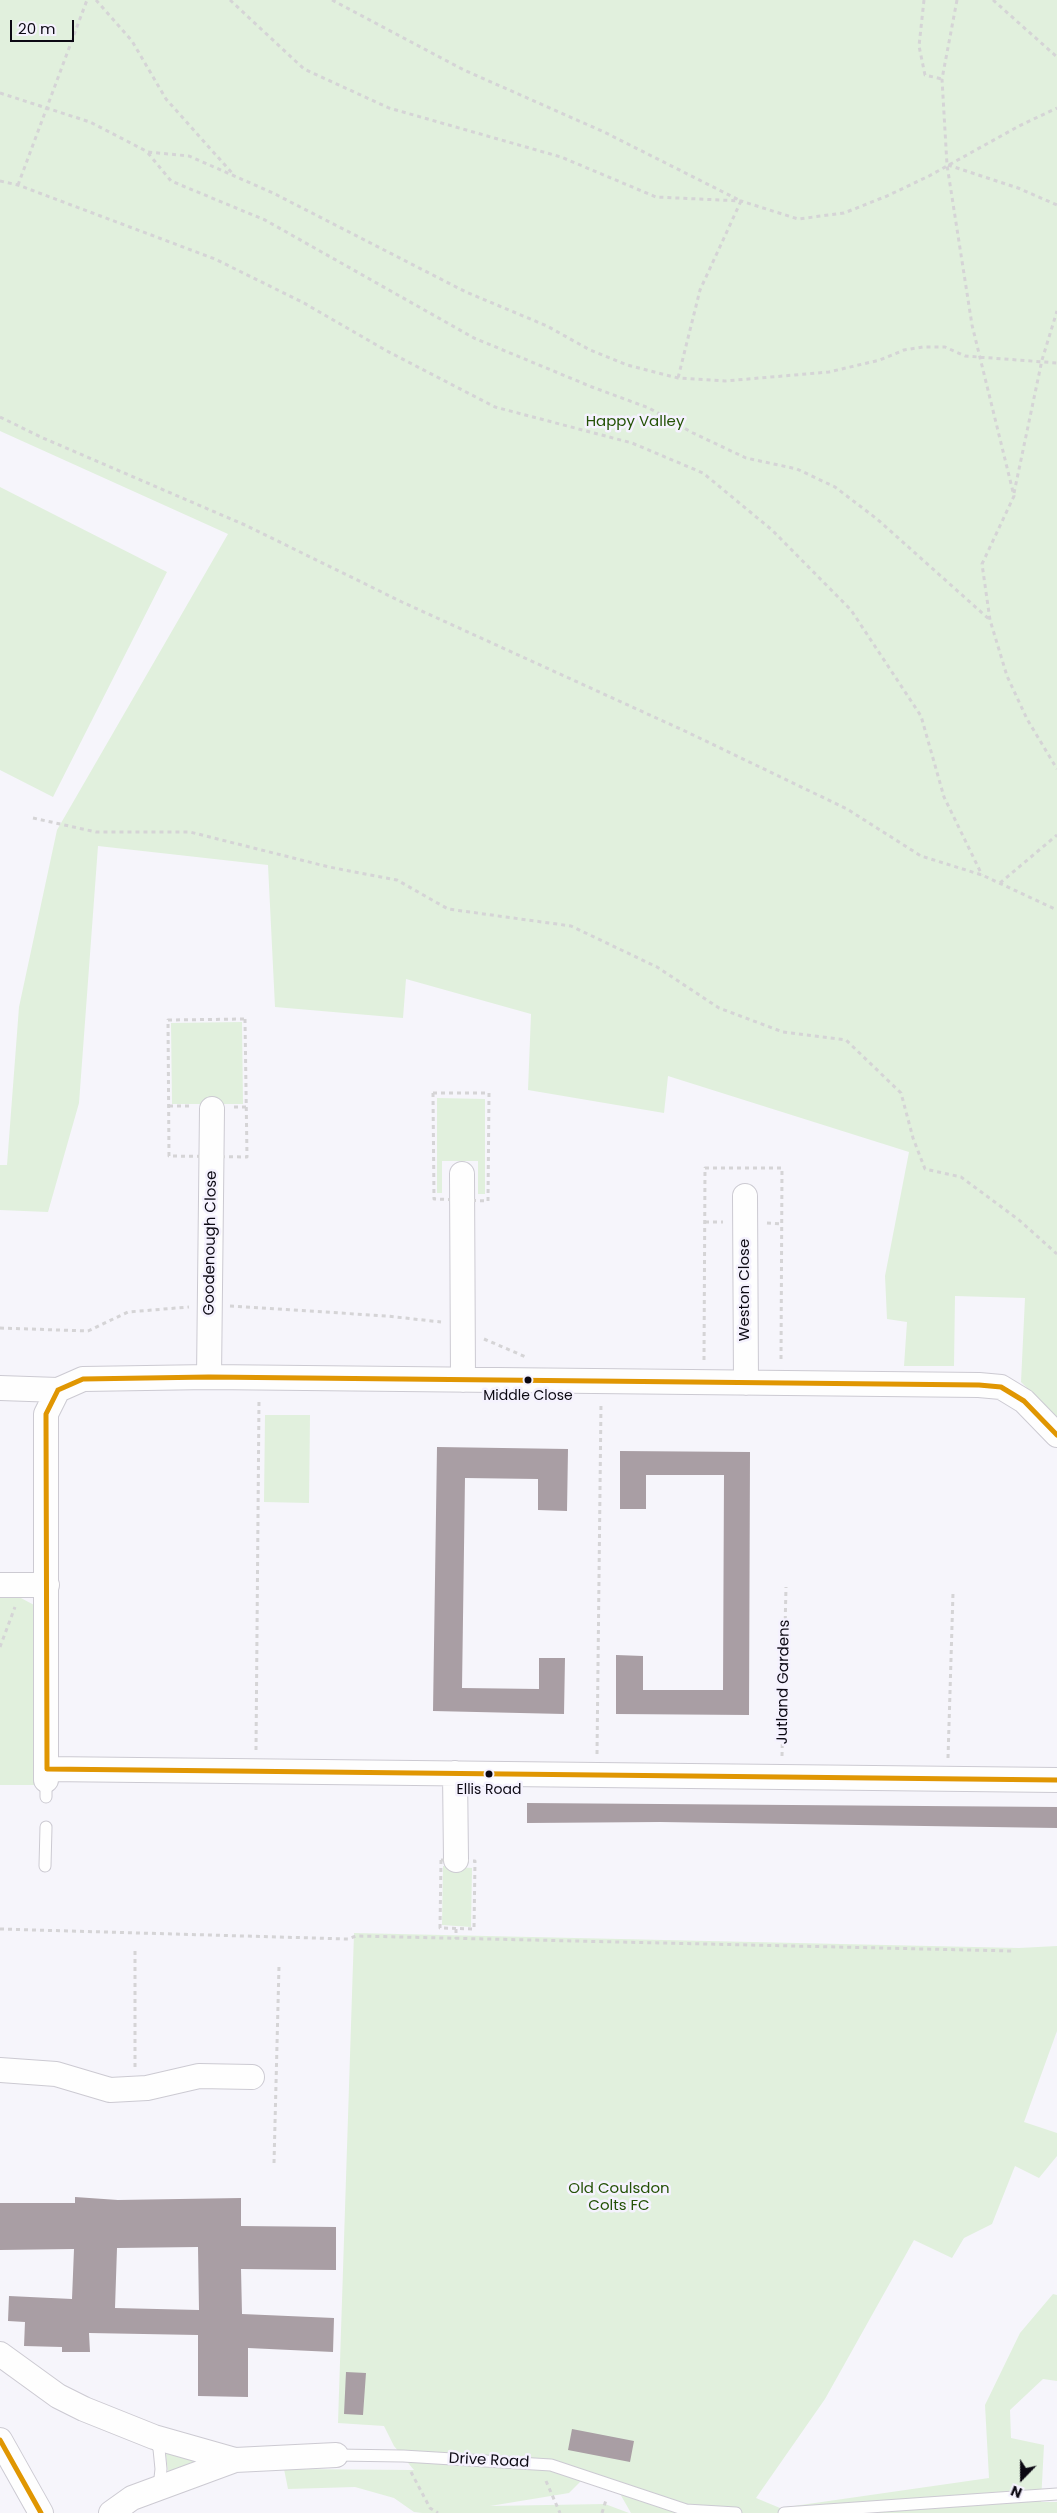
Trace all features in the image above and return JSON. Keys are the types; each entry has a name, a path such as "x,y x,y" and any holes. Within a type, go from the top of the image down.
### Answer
{"street":[{"name":"Goodenough Close","path":"209,1377 212,1109"},
{"path":"462,1174 464,1380"},
{"name":"Weston Close","path":"745,1196 746,1383"},
{"path":"0,1388 58,1390 83,1379 209,1377 1001,1387 1024,1401 1057,1435"},
{"path":"58,1390 46,1414 46,1782 256,1771 1057,1780"},
{"path":"0,1585 47,1585"},
{"path":"449,1860 456,1773"},
{"path":"0,2070 56,2074 110,2090 134,2088 198,2076 252,2078"},
{"name":"Drive Road","path":"0,2354 58,2396 84,2409 154,2437 235,2460"},
{"path":"0,2440 41,2513"},
{"name":"Drive Road","path":"111,2513 132,2498 235,2460 336,2455"}],"lane":[{"path":"45,1866 46,1827"},
{"path":"154,2437 160,2456 159,2487"},
{"name":"Drive Road","path":"336,2455 403,2456 551,2465 686,2510 736,2513"},
{"path":"784,2513 1057,2494"}],"path":[{"path":"18,185 45,106 87,0"},
{"path":"96,0 132,41 166,99 234,176"},
{"path":"230,0 304,69 389,108 562,157 656,197 741,200"},
{"path":"332,0 464,70 604,132 741,200 798,219 844,213 887,196 1057,108"},
{"path":"924,0 919,46 925,75 942,79"},
{"path":"957,0 942,79 947,165 972,325 1014,496"},
{"path":"993,0 1057,57"},
{"path":"0,93 90,122 148,152 189,156 274,193 466,292 547,326 590,350 627,364 678,378 725,382 829,372 880,360 904,350 923,347 945,348 965,356 1042,360 1057,363"},
{"path":"148,152 171,181 265,220 474,338 592,387 649,408 694,433 746,458 797,469 835,488 877,519 990,620"},
{"path":"947,165 1018,188 1057,205"},
{"path":"0,181 18,185 215,259 304,303 387,351 495,407 632,443 703,473 772,530 851,610 921,716 944,796 982,875"},
{"path":"678,378 700,290 741,200"},
{"path":"1057,311 1042,360 1014,496 982,564 990,620 1007,676 1027,719 1057,769"},
{"path":"0,417 43,438 245,525 402,602 705,741 847,809 921,856 982,875 1057,910"},
{"path":"33,818 96,832 190,832 329,867 397,880 448,909 571,926 657,967 719,1008 782,1032 846,1040 901,1093 913,1138 925,1169 961,1177 1019,1220 1057,1254"},
{"path":"1000,883 1057,835"},
{"path":"433,1093 489,1093 488,1201 462,1200 434,1199 433,1093"},
{"path":"0,1328 88,1331 128,1312 210,1305 387,1316 445,1322 532,1360"},
{"path":"256,1771 259,1377"},
{"path":"596,1775 601,1382"},
{"path":"0,1647 23,1585"},
{"name":"Jutland Gardens","path":"782,1777 786,1587"},
{"path":"948,1779 953,1593"},
{"path":"449,1860 475,1861 474,1929 440,1928 449,1860"},
{"path":"0,1929 348,1939 356,1936 1012,1951"},
{"path":"456,1929 456,1939"},
{"path":"134,2088 135,1948"},
{"path":"274,2163 279,1966"},
{"path":"403,2456 430,2508 438,2513"},
{"path":"539,2464 560,2513"}],"green space":[{"name":"Happy Valley","path":"0,0 1057,0 1057,1418 1021,1382 1025,1298 955,1296 954,1366 904,1366 907,1322 887,1319 885,1276 909,1152 668,1076 664,1113 528,1090 531,1014 406,979 403,1018 275,1007 268,865 98,846 79,1103 48,1212 0,1210 0,1165 7,1165 19,1007 57,830 228,534 0,431"},
{"path":"0,487 167,572 53,797 0,770"},
{"path":"242,1022 243,1104 172,1104 171,1023"},
{"path":"437,1098 485,1099 485,1194 478,1194 478,1161 442,1161 442,1193 437,1193"},
{"path":"265,1415 310,1415 309,1503 264,1502"},
{"path":"0,1597 19,1597 36,1606 36,1785 0,1785"},
{"path":"443,1866 472,1868 471,1927 442,1925"},
{"name":"Old Coulsdon Colts FC","path":"354,1933 1019,1948 1057,1946 1057,2031 1024,2122 1057,2133 1057,2156 1039,2178 1015,2166 992,2224 964,2238 952,2258 914,2240 825,2399 756,2498 780,2508 989,2478 985,2405 1020,2333 1053,2294 1057,2295 1057,2381 1043,2379 1010,2410 1011,2438 1044,2445 1041,2502 1057,2502 1057,2513 631,2513 619,2492 588,2474 569,2493 490,2506 605,2504 629,2513 422,2513 414,2512 394,2498 355,2487 288,2489 284,2469 414,2470 394,2446 384,2426 338,2423"},
{"path":"165,2447 192,2456 193,2463 168,2472"}],"building":[{"path":"437,1447 568,1449 567,1511 538,1510 538,1479 465,1478 462,1688 539,1689 539,1658 565,1658 564,1714 433,1711"},
{"path":"620,1451 750,1452 749,1715 616,1714 616,1655 643,1656 643,1690 723,1690 724,1475 646,1475 646,1509 620,1509"},
{"path":"527,1803 1057,1807 1057,1828 660,1822 527,1823"},
{"path":"75,2197 118,2200 241,2198 241,2226 336,2227 336,2270 241,2269 242,2314 334,2318 333,2352 248,2348 248,2397 198,2396 198,2335 89,2333 90,2352 62,2352 62,2347 24,2346 25,2322 8,2321 9,2296 72,2299 74,2249 0,2250 0,2203 75,2203","holes":["198,2247 199,2310 115,2308 117,2248"]},
{"path":"346,2372 366,2373 363,2415 344,2414"},
{"path":"572,2429 634,2441 630,2462 568,2450"}],"transit line":[{"path":"58,1390 83,1379 209,1377 979,1385 1001,1387 1024,1401 1057,1435"},
{"path":"47,1769 46,1414 58,1390"},
{"path":"47,1769 1057,1780"},
{"path":"0,2440 41,2513"}],"place":[{"name":"Middle Close","path":"528,1380"},
{"name":"Ellis Road","path":"489,1774"}]}
